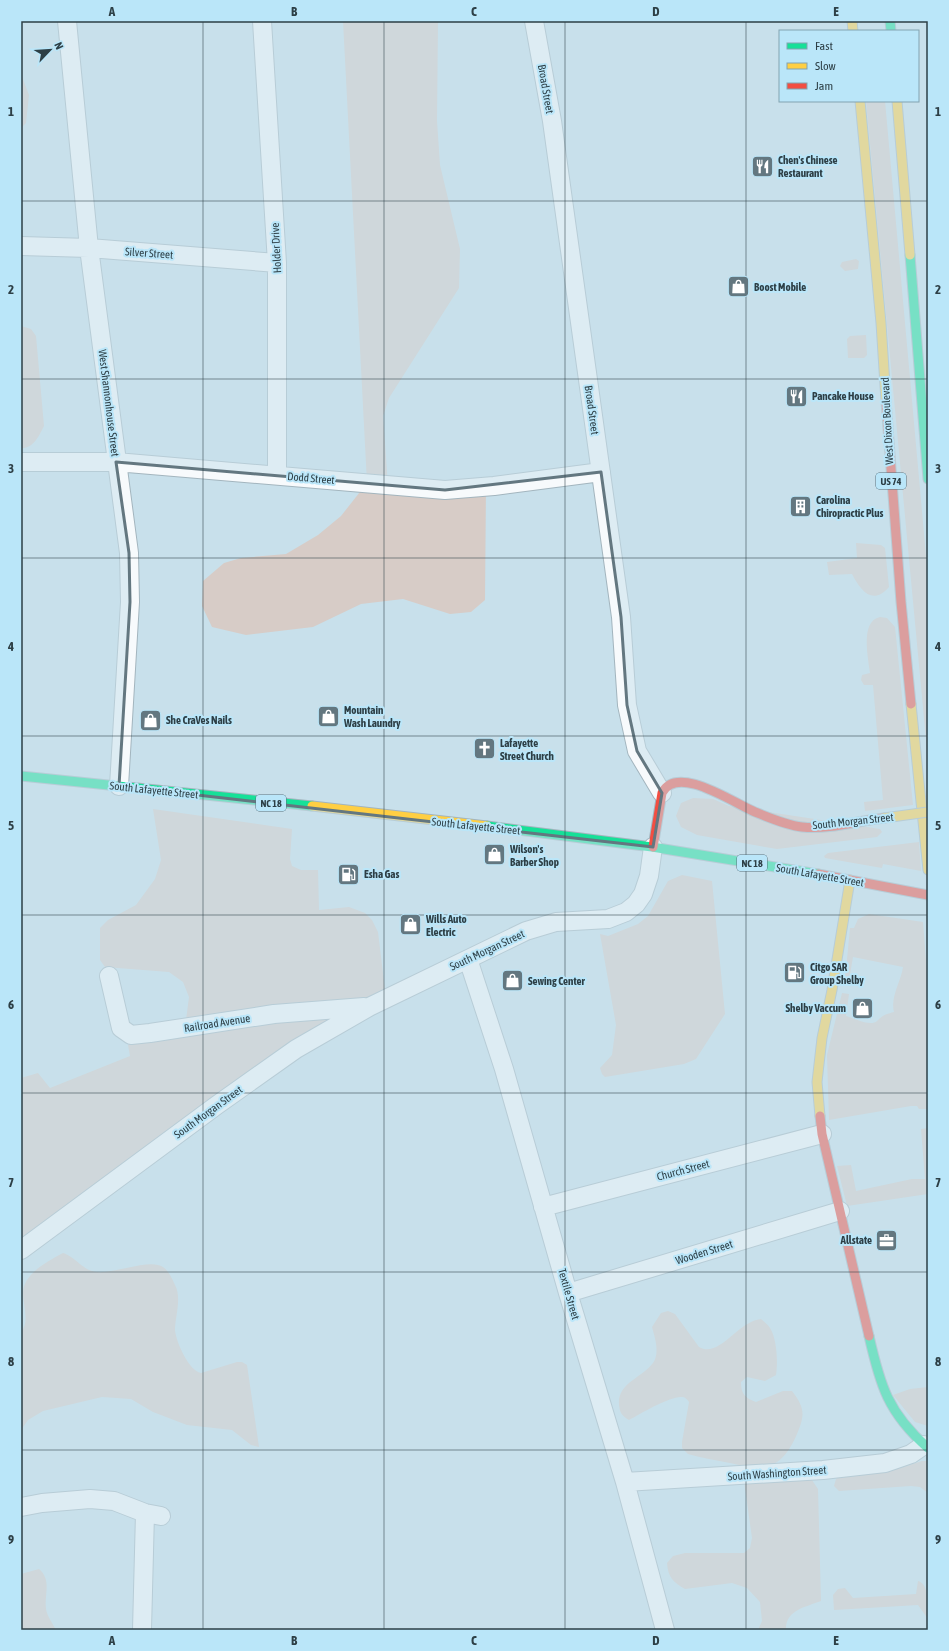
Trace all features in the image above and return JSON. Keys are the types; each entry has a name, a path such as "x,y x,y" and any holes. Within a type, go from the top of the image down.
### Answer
{"main road":[{"name":"West Dixon Boulevard","path":"860,102 882,323 889,462 900,595 927,860"},
{"path":"897,102 928,479"},
{"name":"South Lafayette Street","path":"21,776 514,830 654,847 869,883 928,895"},
{"name":"South Morgan Street","path":"654,847 662,793 666,786 671,782 712,788 753,811 782,823 802,826 822,826 928,812"},
{"name":"US 74","path":"927,860 928,870"},
{"path":"850,880 834,983 818,1067 822,1134 879,1379 889,1402 898,1416 927,1445"}],"street":[{"name":"West Shannonhouse Street","path":"67,21 89,248 129,553 130,602 118,786"},
{"name":"Holder Drive","path":"262,21 277,263 277,475"},
{"name":"Broad Street","path":"534,21 552,121 622,617 627,705 638,751 662,793"},
{"name":"Silver Street","path":"21,246 89,248 277,263"},
{"name":"Dodd Street","path":"21,462 116,462 445,490 494,486 601,472"},
{"name":"South Morgan Street","path":"21,1250 290,1053 369,1007 539,926 556,922 608,919 626,912 636,904 643,894 649,876 654,847"},
{"name":"Textile Street","path":"468,959 504,1069 568,1293 625,1482 665,1630"},
{"name":"Railroad Avenue","path":"109,976 121,1028 130,1035 199,1027 274,1014 369,1007"},
{"name":"Church Street","path":"543,1207 822,1134"},
{"name":"Wooden Street","path":"568,1293 840,1211"},
{"name":"South Washington Street","path":"625,1482 823,1470 885,1463 911,1454 927,1445"},
{"path":"21,1507 42,1503 90,1499 114,1501 153,1515 142,1630"}],"highlighted area":[{"path":"116,462 445,490 601,472 621,617 627,705 637,751 662,793 653,847 119,786 130,602 129,553"}],"shaded area":[{"path":"343,21 438,21 437,121 440,165 460,249 459,288 389,398 383,416 388,485 486,487 485,600 471,612 450,614 403,599 361,604 313,627 246,635 212,627 202,606 203,581 224,563 241,558 286,554 318,535 341,516 367,483"},
{"path":"21,74 29,95 26,123 21,128"},
{"path":"866,102 885,102 928,578 928,761"},
{"path":"856,259 859,261 858,269 845,271 840,266 842,262"},
{"path":"21,326 31,329 36,336 44,426 38,438 25,448 21,448"},
{"path":"866,335 867,355 864,358 848,358 847,339 850,336"},
{"path":"856,543 881,545 885,548 889,587 877,596 867,594 852,574 829,575 827,562 857,558"},
{"path":"880,617 887,618 895,627 913,805 865,811 864,802 883,800 873,685 864,685 861,680 862,675 870,673 867,640 870,625 874,620"},
{"path":"693,798 713,799 729,806 880,829 882,832 877,837 777,849 697,835 681,827 676,816 681,803"},
{"path":"153,809 292,829 290,859 292,866 301,870 318,870 319,910 349,907 365,913 372,920 378,932 386,998 369,1007 21,1250 21,1078 38,1073 50,1088 130,1056 128,1045 150,1033 185,1028 189,997 183,982 169,972 105,967 100,960 100,928 108,920 136,905 155,879 161,860"},
{"path":"919,842 921,871 883,864 882,868 825,858 824,856 828,853"},
{"path":"682,875 712,881 725,1014 696,1059 684,1064 605,1077 600,1068 612,1055 616,1025 600,934 608,936 638,924 648,916 668,881"},
{"path":"869,914 923,922 928,986 928,1109 919,1109 917,1106 911,1106 829,1120 827,1055 842,993 849,994 846,1016 866,1023 874,1023 881,1017 894,1012 893,1001 902,973 903,967 853,957 849,980 845,980 850,928 854,928 858,919"},
{"path":"928,1128 928,1194 847,1206 837,1166 851,1165 856,1191 912,1179 925,1179 921,1129"},
{"path":"63,1253 84,1267 97,1272 113,1271 150,1264 165,1268 173,1280 178,1296 178,1308 175,1325 176,1335 184,1355 192,1367 201,1373 237,1362 242,1362 247,1365 259,1447 251,1445 232,1430 187,1425 153,1412 131,1399 102,1397 43,1411 28,1420 21,1430 21,1332 24,1328 26,1318 23,1293 24,1286 27,1280 37,1269"},
{"path":"668,1311 675,1314 699,1347 706,1349 714,1348 721,1344 753,1321 761,1319 767,1324 776,1344 776,1375 765,1381 747,1377 741,1382 741,1386 744,1395 756,1402 783,1391 792,1391 799,1402 802,1412 800,1427 791,1446 785,1455 778,1461 763,1467 753,1467 688,1454 682,1448 689,1402 684,1397 670,1399 629,1420 622,1414 619,1405 619,1397 631,1381 653,1363 657,1350 652,1327 661,1313"},
{"path":"928,1387 928,1426 915,1422 893,1395 910,1389"},
{"path":"922,1461 928,1461 928,1493 920,1487 911,1486 839,1491 834,1486 836,1479 843,1474 863,1474 897,1469"},
{"path":"803,1476 812,1480 818,1489 821,1601 798,1610 793,1614 789,1618 786,1630 758,1630 762,1621 760,1602 747,1588 732,1583 685,1589 672,1579 667,1563 673,1556 685,1553 744,1553 750,1548 752,1538 744,1481"},
{"path":"39,1569 43,1573 47,1588 47,1612 56,1630 21,1630 21,1574"},
{"path":"918,1581 925,1587 928,1597 928,1619 918,1605 834,1610 833,1595 838,1589 845,1588 853,1598 916,1594"}],"traffic: fast":[{"path":"890,21 891,30"},
{"path":"910,255 928,479"},
{"path":"21,776 312,806"},
{"path":"487,826 652,847 818,874"},
{"path":"869,1336 877,1369 888,1397 903,1423 928,1448"}],"traffic: slow":[{"path":"852,21 853,30"},
{"path":"860,102 881,323 886,401"},
{"path":"897,102 910,255"},
{"path":"911,704 928,870"},
{"path":"312,806 487,826"},
{"path":"884,818 928,812"},
{"path":"820,1116 817,1082 822,1038 832,990 850,880"}],"traffic: jam":[{"path":"886,401 901,602 911,704"},
{"path":"653,847 662,793 669,785 680,782 707,788 755,812 790,825 812,828 843,825 884,818"},
{"path":"818,874 928,895"},
{"path":"820,1116 822,1134 869,1336"}],"place":[{"name":"Chen's Chinese Restaurant","path":"762,166"},
{"name":"Boost Mobile","path":"739,287"},
{"name":"Pancake House","path":"797,396"},
{"name":"Carolina Chiropractic Plus","path":"801,506"},
{"name":"Mountain Wash Laundry","path":"329,716"},
{"name":"She CraVes Nails","path":"151,720"},
{"name":"Lafayette Street Church","path":"484,749"},
{"name":"Wilson's Barber Shop","path":"494,855"},
{"name":"Esha Gas","path":"349,874"},
{"name":"Wills Auto Electric","path":"411,925"},
{"name":"Citgo SAR Group Shelby","path":"794,973"},
{"name":"Sewing Center","path":"512,981"},
{"name":"Shelby Vaccum","path":"862,1008"},
{"name":"Allstate","path":"887,1240"}]}
